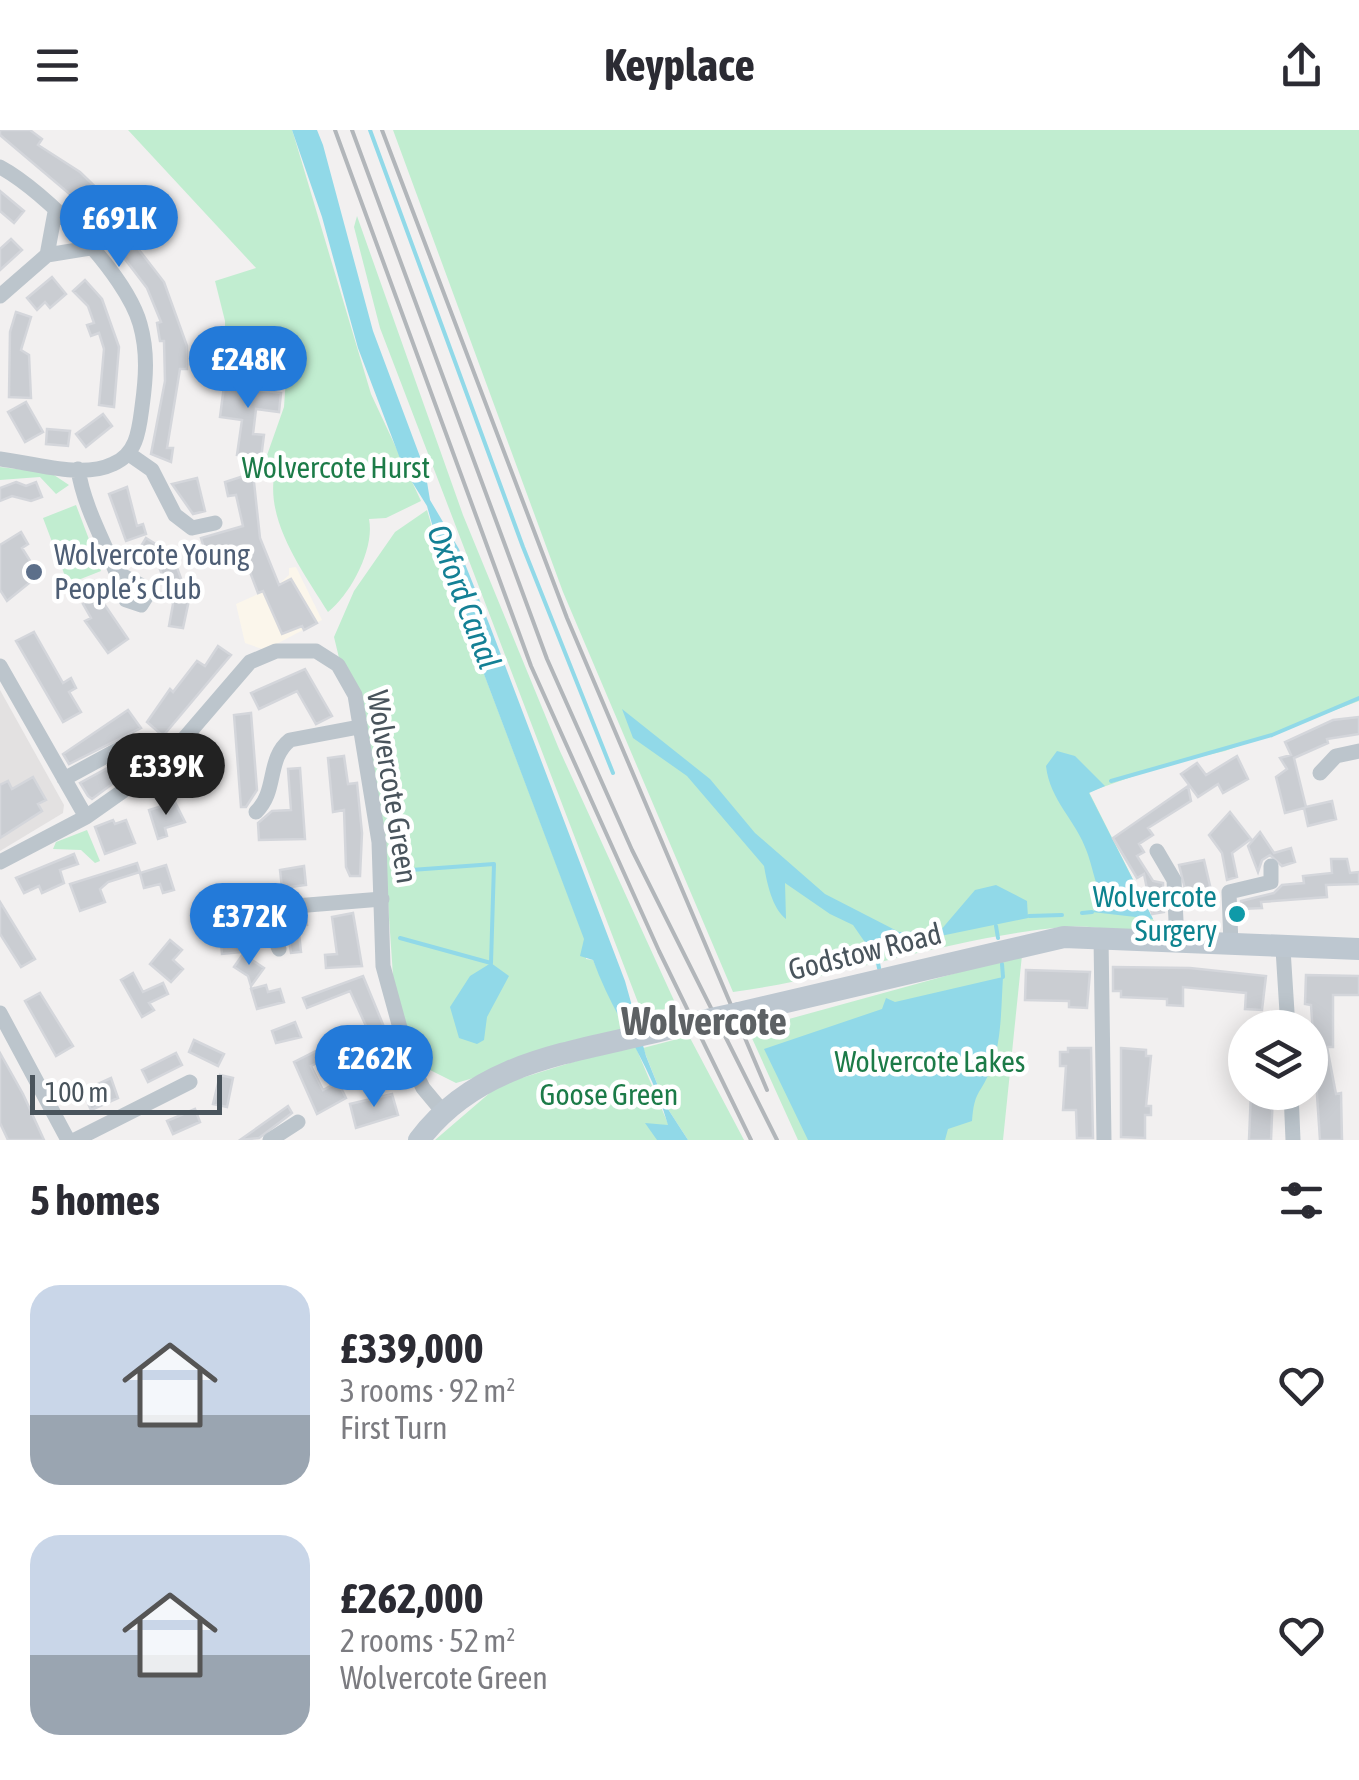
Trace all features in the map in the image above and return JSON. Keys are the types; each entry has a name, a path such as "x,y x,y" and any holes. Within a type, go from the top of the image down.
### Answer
{"street":[{"path":"0,167 55,212 126,290 145,342 147,372 138,435 129,454 111,466 78,469 0,459"},
{"path":"48,255 55,212"},
{"path":"0,296 48,255 90,248"},
{"path":"129,454 152,470 179,521 192,528 215,523"},
{"path":"78,469 110,556 121,575"},
{"name":"Wolvercote Green","path":"86,818 164,762 250,662 276,651 316,651 338,666 355,694 379,842 380,930 391,998 408,1057 423,1088 443,1112"},
{"path":"0,666 86,818 0,862"},
{"path":"256,812 267,801 275,759 290,740 359,727"},
{"path":"64,780 130,743"},
{"path":"1320,773 1336,756 1359,751"},
{"path":"1157,851 1174,880 1177,941"},
{"path":"1231,945 1228,892 1271,882 1271,866"},
{"path":"279,949 272,932 274,916 283,907 382,899"},
{"path":"1101,938 1104,1140"},
{"name":"Godstow Road","path":"419,1140 443,1112 492,1076 611,1042 1040,941 1101,938 1282,949 1359,949"},
{"path":"1282,949 1287,1010"},
{"path":"0,1013 71,1140 190,1082"},
{"path":"1292,1110 1293,1140"},
{"path":"270,1140 298,1122"}],"shaded area":[{"path":"296,567 322,620 265,650 245,643 236,604 278,585 289,575 289,568"},
{"path":"0,690 64,805 63,813 0,851"}],"green space":[{"name":"Wolvercote Hurst","path":"128,130 292,130 371,394 421,501 386,518 369,519 368,543 359,570 328,612 288,545 275,509 275,472 266,458 284,407 286,377 225,371 225,321 215,281 256,268"},
{"path":"393,130 1359,130 1359,701 1225,751 1165,765 1089,792 1163,939 1088,927 1022,932 733,992 563,592"},
{"path":"357,216 463,515 559,749 677,1007 642,1013 380,328 354,227"},
{"path":"0,467 51,473 69,485 56,494 40,477 0,480"},
{"path":"76,505 101,571 68,584 43,518"},
{"path":"427,510 445,571 585,940 586,959 593,960 620,1019 628,1026 628,1034 456,1083 418,1064 394,990 384,845 334,637 354,591 395,532"},
{"path":"87,830 100,861 95,863 81,850 53,849 56,842"},
{"name":"Wolvercote Lakes","path":"1022,955 1003,1140 798,1140 746,1025 778,1022"},
{"path":"689,1036 744,1140 688,1140 666,1106 643,1048"},
{"name":"Goose Green","path":"634,1043 669,1126 654,1126 659,1137 668,1140 435,1140 499,1085"}],"water":[{"name":"Oxford Canal","path":"292,130 317,130 323,145 373,331 425,470 430,500 459,549 625,981 646,1056 666,1106 688,1140 657,1140 645,1123 668,1125 652,1082 593,960 580,956 584,939 445,571 427,506 404,469 358,348 322,217"},
{"path":"622,709 710,779 755,833 825,894 899,932 940,931 975,890 996,885 1027,901 1028,918 892,946 880,955 871,951 853,925 785,883 786,919 774,902 764,866 687,776 633,738"},
{"path":"1057,751 1075,756 1105,786 1089,793 1153,919 1092,912 1107,903 1082,841 1048,778 1046,766"},
{"path":"491,963 509,976 487,1017 484,1040 477,1044 459,1038 450,1007 470,976"},
{"name":"Wolvercote Lakes","path":"1003,977 997,1049 976,1098 972,1121 948,1129 945,1140 808,1140 764,1049 882,1009 886,998 895,1002"}],"building":[{"path":"0,130 30,130 42,139 38,145 80,172 110,201 105,206 164,282 187,346 187,369 180,369 167,448 173,448 171,462 151,454 165,381 164,341 160,341 157,323 161,322 147,288 85,207 0,135"},
{"path":"0,191 24,211 14,223 0,211"},
{"path":"11,239 22,250 0,270 0,249"},
{"path":"52,277 66,294 50,308 45,302 37,310 27,298"},
{"path":"85,280 102,299 119,347 114,407 99,405 104,349 99,333 91,336 87,325 94,323 88,306 73,291"},
{"path":"16,312 31,317 21,350 29,355 31,398 9,397 10,332"},
{"path":"249,376 260,377 258,390 281,393 279,412 256,409 253,434 264,435 261,458 237,455 242,420 220,417 225,378 248,382"},
{"path":"26,402 43,432 25,442 8,412"},
{"path":"103,414 112,426 86,447 76,434"},
{"path":"47,429 70,431 68,446 46,444"},
{"path":"253,473 260,538 279,585 291,579 317,623 304,630 302,626 282,634 263,591 258,593 240,546 206,554 201,538 243,526 236,495 228,496 225,482"},
{"path":"197,478 205,511 193,514 172,484"},
{"path":"16,482 26,486 36,482 42,497 31,501 12,496 0,501 0,488"},
{"path":"127,487 137,526 143,524 146,534 126,541 109,494"},
{"path":"21,532 28,544 22,548 39,575 7,601 0,590 0,545"},
{"path":"146,538 172,554 189,600 183,628 169,626 173,604 158,564 138,551"},
{"path":"98,595 128,639 108,653 85,621 91,618 83,604"},
{"path":"34,632 63,683 71,678 76,688 69,692 81,712 63,722 16,641"},
{"path":"218,646 231,655 163,736 147,722 170,689 173,692 197,661 205,666"},
{"path":"305,669 332,716 316,724 297,691 259,709 251,693"},
{"path":"128,710 141,728 69,764 63,754"},
{"path":"251,713 257,790 246,807 241,807 234,715"},
{"path":"1359,717 1359,734 1327,739 1328,743 1294,758 1306,807 1332,801 1336,819 1308,826 1304,808 1285,813 1276,777 1287,769 1280,758 1291,755 1285,742 1333,720"},
{"path":"344,756 348,784 357,783 362,833 360,876 350,876 346,867 344,810 333,812 328,758"},
{"path":"1237,756 1248,779 1223,793 1218,784 1198,797 1181,774 1197,763 1206,775"},
{"path":"111,766 108,770 115,782 92,799 80,783"},
{"path":"300,768 305,839 259,840 258,823 272,811 291,810 288,769"},
{"path":"33,777 46,800 38,804 42,811 0,838 0,785 8,781 12,789"},
{"path":"1188,786 1191,801 1148,828 1153,835 1139,844 1144,852 1137,856 1153,881 1163,883 1164,912 1152,914 1144,874 1137,878 1113,838"},
{"path":"175,802 185,822 165,828 167,836 158,839 149,810"},
{"path":"1230,812 1251,839 1232,853 1237,877 1227,880 1222,853 1209,835"},
{"path":"113,820 115,824 126,820 135,843 105,854 95,827"},
{"path":"1260,832 1274,853 1291,848 1295,862 1282,866 1270,855 1262,860 1258,872 1248,846"},
{"path":"74,854 78,864 60,870 64,883 42,893 39,886 24,893 16,878"},
{"path":"1331,859 1347,859 1350,873 1359,872 1359,884 1326,885 1327,897 1261,902 1262,908 1241,909 1241,901 1274,893 1282,885 1304,883 1303,876 1332,873"},
{"path":"1204,860 1211,890 1186,893 1179,865"},
{"path":"137,863 140,872 108,882 100,889 105,902 80,911 70,884"},
{"path":"166,865 174,890 163,893 160,884 144,888 140,873"},
{"path":"304,866 306,885 282,888 280,870"},
{"path":"0,902 35,959 21,967 0,934"},
{"path":"241,907 254,916 241,934 243,952 222,954 220,934"},
{"path":"353,913 362,966 326,968 325,955 337,954 332,917"},
{"path":"306,916 307,925 300,926 299,933 301,952 291,953 286,922"},
{"path":"170,940 182,950 173,960 183,969 171,982 150,964"},
{"path":"243,954 264,968 251,986 248,976 234,967"},
{"path":"1113,967 1190,968 1266,976 1262,1010 1245,1009 1246,993 1183,987 1183,1006 1167,1005 1167,999 1121,997 1121,991 1113,991"},
{"path":"1026,970 1090,972 1087,1008 1069,1007 1069,1001 1025,1000"},
{"path":"133,973 143,992 163,983 168,994 149,1003 154,1010 142,1017 121,980"},
{"path":"1306,975 1359,976 1359,995 1333,995 1333,1047 1328,1047 1328,1010 1311,1010 1311,1005 1305,1004"},
{"path":"363,976 403,1073 384,1081 374,1056 351,1067 346,1057 359,1051 352,1033 366,1026 350,991 307,1008 303,998"},
{"path":"266,985 268,992 280,989 284,1002 257,1009 251,989"},
{"path":"40,993 73,1046 56,1056 25,1001"},
{"path":"295,1022 301,1037 276,1043 272,1031"},
{"path":"194,1040 224,1054 218,1066 189,1052"},
{"path":"1068,1048 1091,1048 1093,1138 1077,1138 1076,1110 1063,1110 1066,1066 1060,1066 1060,1052 1068,1052"},
{"path":"1121,1048 1146,1050 1146,1056 1151,1056 1146,1106 1151,1106 1151,1115 1145,1115 1145,1138 1121,1137"},
{"path":"320,1049 325,1059 311,1066 323,1090 338,1082 346,1098 317,1114 294,1062"},
{"path":"1328,1052 1336,1094 1341,1093 1342,1140 1320,1140 1318,1110 1328,1110"},
{"path":"0,1053 44,1140 8,1140 0,1123"},
{"path":"176,1053 182,1065 148,1082 142,1070"},
{"path":"220,1075 233,1078 227,1107 213,1104"},
{"path":"111,1078 118,1098 91,1110 86,1099 101,1092 98,1084"},
{"path":"392,1094 398,1115 356,1128 350,1104"},
{"path":"288,1106 292,1113 259,1138 240,1140"},
{"path":"195,1109 200,1122 173,1134 167,1121"},
{"path":"1250,1110 1272,1110 1271,1140 1249,1140"}],"waterway":[{"path":"370,130 523,547 613,773"},
{"path":"1111,781 1272,735 1359,698"},
{"path":"400,938 491,963 494,864 411,870"},
{"path":"1082,913 1092,912"},
{"path":"1029,916 1062,915"},
{"path":"996,926 998,938"},
{"path":"876,953 879,968"},
{"path":"1002,964 1003,977"}],"railway":[{"path":"335,130 531,666 659,951 751,1140"},
{"path":"352,130 547,659 632,850 777,1140"},
{"path":"382,130 567,618 767,1090"}],"place":[{"name":"Wolvercote Young People’s Club","path":"34,572"},
{"name":"Wolvercote Surgery","path":"1237,914"}],"district":[{"name":"Wolvercote","path":"704,1021"}]}
